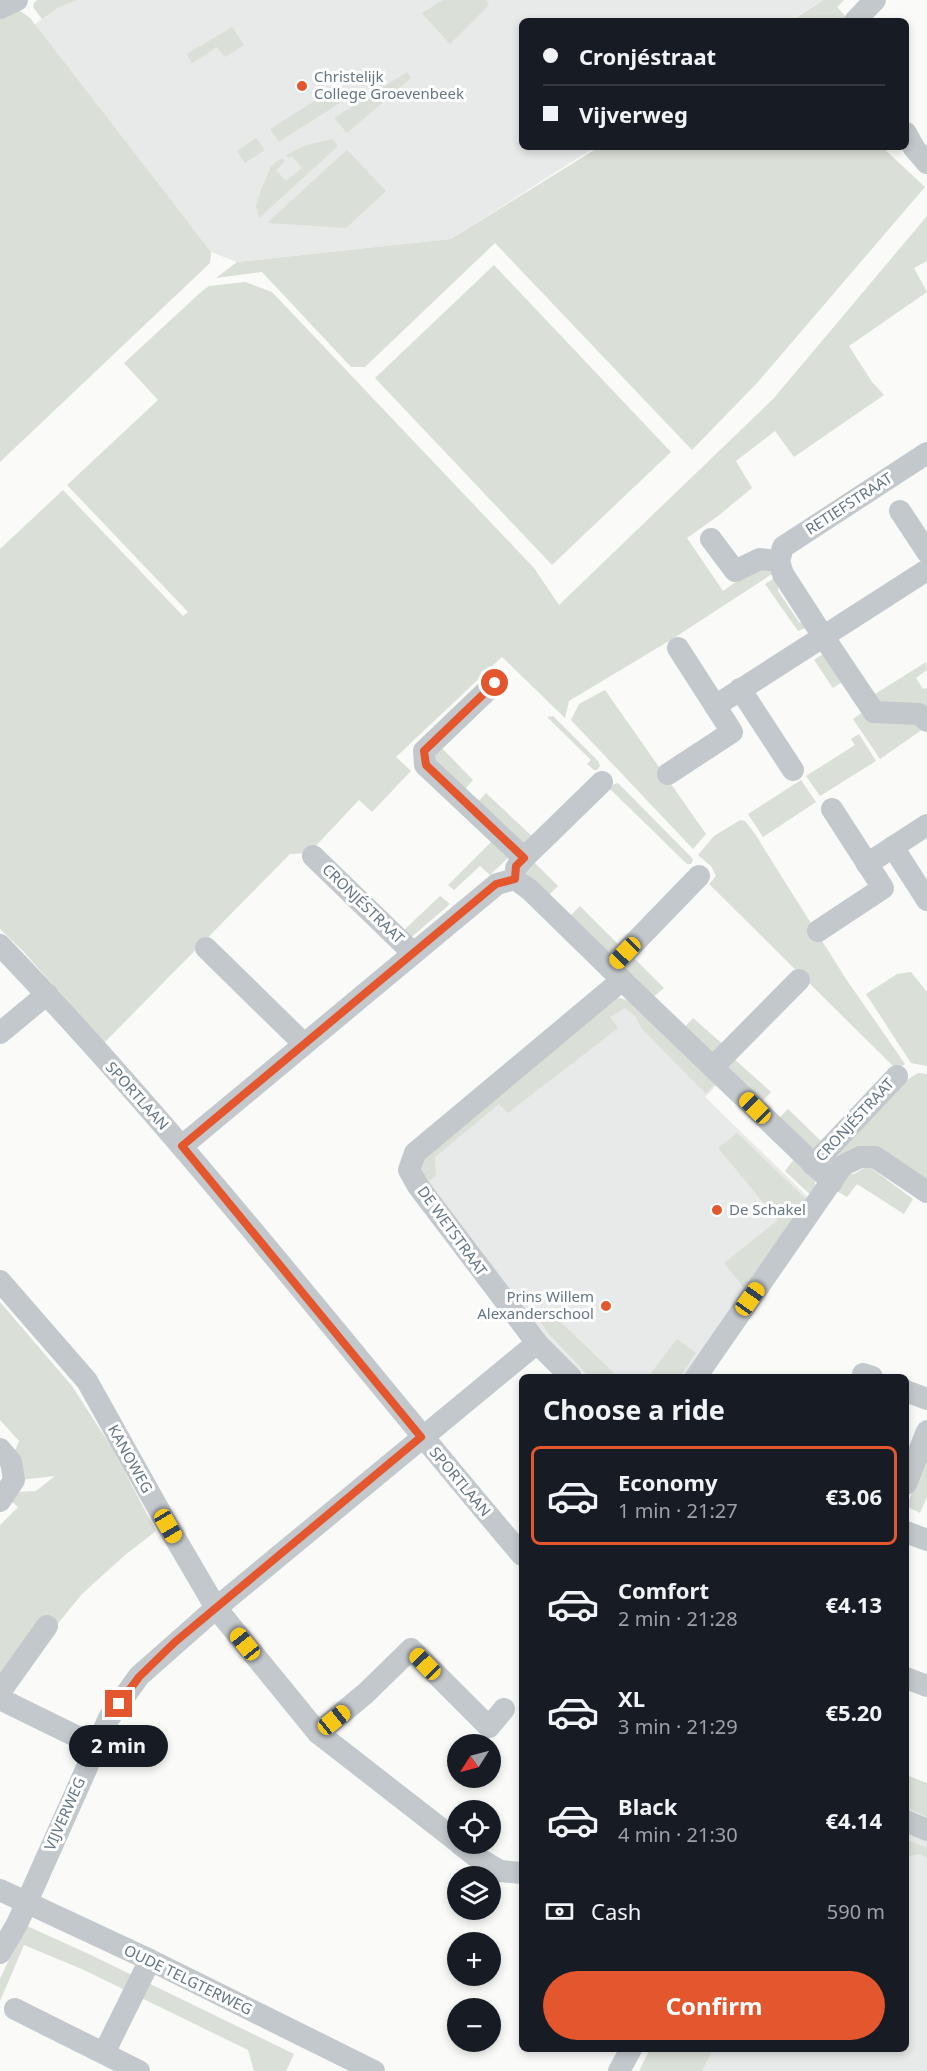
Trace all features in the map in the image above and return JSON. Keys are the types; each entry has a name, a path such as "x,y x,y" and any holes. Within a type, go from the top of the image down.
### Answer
{"street":[{"path":"0,8 16,0"},
{"path":"858,18 875,0"},
{"path":"909,139 927,163"},
{"name":"RETIEFSTRAAT","path":"779,561 783,547 927,453"},
{"path":"900,511 927,552"},
{"path":"711,538 735,571 759,559 779,561 783,574 874,712 919,714 927,721"},
{"path":"715,706 927,570"},
{"path":"668,774 732,732 678,648"},
{"path":"495,683 424,751 426,765 524,858"},
{"path":"740,690 793,770"},
{"path":"515,879 516,866 602,782"},
{"path":"818,931 884,888 832,809"},
{"path":"867,864 927,825"},
{"path":"893,847 927,900"},
{"name":"CRONJÉSTRAAT","path":"313,856 413,953"},
{"path":"616,974 699,876"},
{"name":"CRONJÉSTRAAT","path":"182,1146 496,884 515,879 530,890 832,1182"},
{"name":"SPORTLAAN","path":"0,945 47,994 182,1146 421,1437 519,1551"},
{"path":"206,948 304,1044"},
{"name":"DE WETSTRAAT","path":"537,1343 418,1186 409,1170 415,1153 616,974"},
{"path":"713,1067 799,980"},
{"path":"0,1033 47,994"},
{"name":"CRONJÉSTRAAT","path":"813,1165 897,1076"},
{"path":"698,1374 843,1166 860,1157 875,1157 927,1192"},
{"name":"KANOWEG","path":"0,1281 87,1381 216,1608 318,1733 447,1834"},
{"path":"421,1437 537,1343 568,1374"},
{"path":"909,1392 927,1399"},
{"path":"909,1476 927,1431"},
{"name":"VIJVERWEG","path":"0,1953 26,1902 109,1718 139,1677 216,1608 421,1437"},
{"path":"0,1449 11,1462 14,1480 0,1501"},
{"path":"909,1533 927,1540"},
{"path":"0,1692 47,1626"},
{"path":"318,1733 366,1693 411,1649 489,1727 504,1709"},
{"path":"909,1679 927,1686"},
{"path":"0,1699 96,1746"},
{"path":"909,1822 927,1830"},
{"name":"KANOWEG","path":"473,1854 500,1871 519,1873"},
{"name":"OUDE TELGTERWEG","path":"0,1890 150,1960 374,2071"},
{"path":"104,2053 150,1960"},
{"path":"15,2009 139,2071"},
{"path":"619,2071 629,2052"}],"shaded area":[{"path":"37,0 77,0 59,7 42,19 33,7"},
{"name":"Christelijk College Groevenbeek","path":"75,0 822,0 795,18 519,18 519,150 590,150 451,239 237,262 211,252 34,25 58,7"},
{"path":"443,0 486,0 489,5 450,44 422,13"},
{"path":"823,0 844,0 837,7 847,18 796,18"},
{"path":"16,8 30,18 211,252 210,263 0,462 0,18"},
{"path":"232,27 244,45 225,57 217,47 192,63 187,54"},
{"path":"407,72 411,78 347,133 334,118"},
{"path":"337,87 346,99 279,142 270,129"},
{"path":"256,138 265,150 245,163 237,151"},
{"path":"332,139 338,146 259,218 256,206 271,166 282,158 285,161 276,170 286,181 302,168 292,156 289,158 286,155 307,145"},
{"path":"347,150 386,191 346,228 267,223"},
{"path":"594,150 885,150 925,187 757,383 692,450 495,243 365,367 351,367 262,272 216,278 237,262 451,239"},
{"path":"927,216 927,261 914,268 927,292 849,346 872,382 884,395 794,457 775,431 736,461 752,488 687,538 723,591 757,567 767,566 772,574 674,638 569,701 565,718 502,657 396,757 411,771 372,812 359,800 309,853 290,854 104,1043 23,951 0,929 0,549 63,490 183,616 188,612 67,485 158,400 124,363 201,292 209,286 245,282 272,292 534,568 559,605 774,398"},
{"path":"494,265 671,452 552,565 375,378"},
{"path":"775,578 779,584 778,591 799,622 808,627 798,631 765,584"},
{"path":"823,654 842,682 833,688 814,660"},
{"path":"926,662 927,670 916,678 923,689 927,688 927,709 880,706 872,696"},
{"path":"605,690 706,834 693,849 571,720 579,704"},
{"path":"863,712 919,723 923,729 880,759 853,719"},
{"path":"553,716 598,761 600,766 597,770 587,764 591,760 547,717"},
{"path":"859,734 876,761 820,796 806,776 855,745 851,739"},
{"path":"438,744 473,780 464,790 434,763"},
{"path":"801,780 816,802 763,837 748,814"},
{"path":"618,783 691,857 693,860 691,864 687,864 610,789"},
{"path":"486,793 534,838 525,845 477,803"},
{"path":"740,820 745,821 755,834 846,979 905,1064 897,1070 709,884 716,876 711,866 698,855 714,836"},
{"path":"494,839 508,858 490,875 480,866 454,890 448,885"},
{"path":"532,860 558,886 548,896 525,872"},
{"path":"440,896 450,904 408,940 401,933"},
{"path":"580,906 621,947 609,955 570,916"},
{"path":"631,955 664,988 651,999 620,969"},
{"path":"911,972 927,992 927,1066 911,1063 866,994 897,974"},
{"path":"617,997 632,1001 717,1085 705,1097 810,1199 688,1374 584,1374 545,1335 419,1174 422,1152"},
{"path":"618,998 631,1002 715,1084 706,1094 642,1029 635,1016 625,1008 610,1017 618,1028 508,1113 499,1104 435,1157 436,1176 427,1182 421,1174 423,1153"},
{"path":"693,1018 726,1047 712,1057 684,1028"},
{"path":"732,1057 771,1092 760,1104 724,1069"},
{"path":"918,1073 927,1074 927,1179 894,1161 829,1170 821,1163 884,1095"},
{"path":"788,1109 822,1142 815,1151 778,1119"},
{"path":"737,1133 807,1200 744,1288 724,1263 778,1220 718,1148"},
{"path":"795,1158 812,1175 816,1185 814,1198 785,1171"},
{"path":"864,1168 871,1168 913,1199 904,1214 857,1184 847,1197 835,1190 847,1174 854,1174"},
{"path":"0,1302 72,1386 112,1448 156,1531 125,1555 82,1594 56,1626 0,1680 0,1525 18,1507 10,1500 16,1492 36,1491 55,1476 20,1480 13,1455 19,1441 0,1420"},
{"path":"550,1312 615,1374 587,1374 548,1333 540,1321"},
{"path":"677,1339 696,1353 682,1374 650,1374"},
{"path":"927,1459 927,1497 920,1513 909,1508 909,1499"},
{"path":"909,1776 927,1783 927,1817 909,1808"},
{"path":"909,1805 927,1810 927,2071 693,2071 702,2052 909,2052"},
{"path":"909,1840 927,1848 927,1857 919,1854 909,1856"},
{"path":"25,1925 294,2054 286,2071 254,2071 248,2050 84,1970 24,1945 0,2001 0,1979"},
{"path":"648,2052 712,2052 702,2071 639,2071"}],"place":[{"name":"Christelijk College Groevenbeek","path":"302,86"},
{"name":"De Schakel","path":"717,1210"},
{"name":"Prins Willem Alexanderschool","path":"606,1306"}],"route":[{"path":"119,1704 139,1677 175,1642 421,1437 182,1146 496,884 515,879 516,866 524,858 426,765 424,751 495,683"}]}
